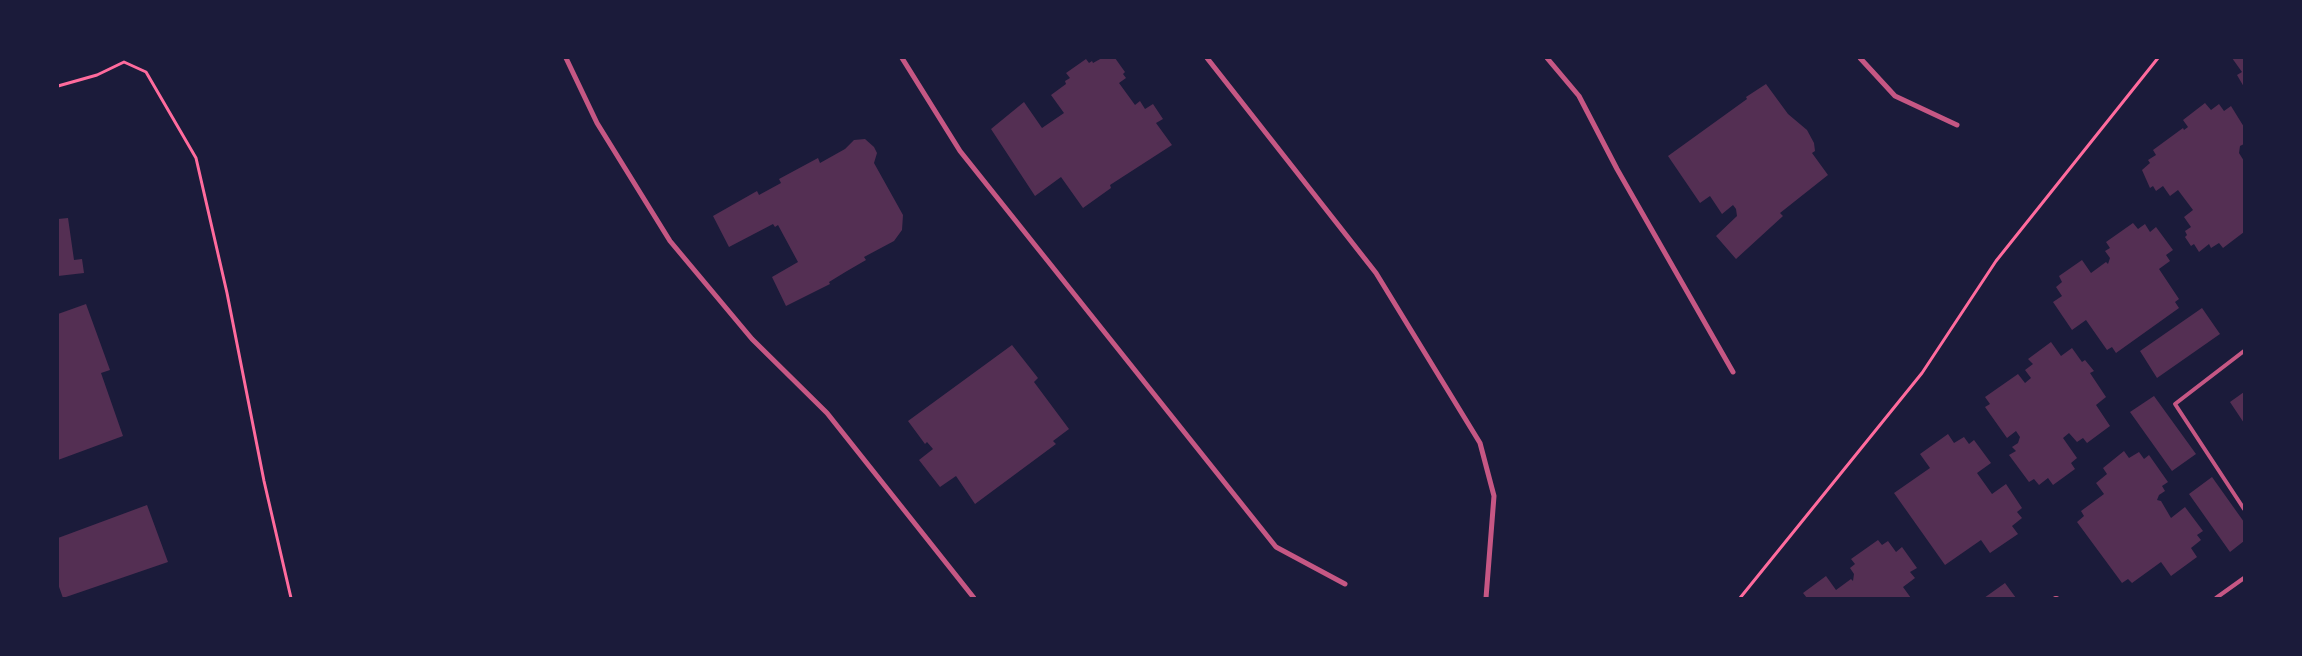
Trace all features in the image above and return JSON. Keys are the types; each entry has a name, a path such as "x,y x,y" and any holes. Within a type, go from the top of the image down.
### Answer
{"street":[{"path":"566,58 597,123 670,241 752,339 827,413 974,598"},
{"path":"902,58 960,151 1276,547 1345,584"},
{"path":"1207,58 1376,273 1480,443 1494,496 1486,598"},
{"path":"1547,58 1579,96 1618,170 1733,372"},
{"path":"1860,58 1895,96 1957,125"}],"lane":[{"path":"2244,351 2175,404 2244,510"},
{"path":"2216,598 2244,578"}],"path":[{"path":"1740,598 1922,373 1996,261 2158,58"},
{"path":"58,86 97,75 124,62 146,72 196,158 227,292 264,481 291,598"}],"building":[{"path":"1102,58 1115,58 1125,72 1123,74 1126,78 1119,83 1135,105 1140,101 1145,109 1153,104 1163,119 1156,123 1172,145 1110,185 1111,188 1083,208 1061,177 1035,196 991,129 1024,102 1042,128 1064,113 1051,95 1066,84 1065,81 1070,78 1066,73 1086,59 1089,63 1092,61 1093,63"},
{"path":"2232,58 2244,58 2244,87 2237,75 2242,72"},
{"path":"1766,84 1788,114 1807,130 1814,143 1815,151 1812,153 1828,175 1780,213 1783,216 1736,259 1716,236 1737,216 1736,209 1733,205 1722,214 1710,196 1700,203 1668,156"},
{"path":"2205,103 2211,110 2219,104 2224,111 2231,106 2244,127 2244,144 2240,146 2239,153 2244,161 2244,232 2223,248 2219,243 2211,248 2209,244 2199,252 2194,244 2191,246 2185,237 2187,235 2185,231 2191,227 2184,217 2193,210 2178,190 2170,196 2163,186 2156,191 2153,186 2150,188 2142,170 2150,163 2148,160 2156,155 2153,150 2183,128 2184,130 2188,127 2183,120"},
{"path":"865,139 874,147 877,153 874,163 903,215 902,230 894,241 864,257 866,260 829,282 830,284 786,306 772,277 798,262 778,225 775,227 773,224 729,247 713,216 757,191 759,195 781,183 779,179 818,158 820,163 845,149 854,140"},
{"path":"68,218 74,260 82,259 84,273 58,276 58,219"},
{"path":"2133,223 2138,229 2145,224 2150,232 2156,227 2173,250 2166,255 2170,261 2159,269 2179,299 2175,302 2179,308 2116,353 2112,347 2107,350 2086,320 2072,330 2053,302 2062,296 2056,287 2062,282 2059,276 2082,260 2091,273 2106,262 2108,264 2110,258 2105,251 2110,248 2106,242"},
{"path":"86,304 110,370 101,373 123,436 58,460 58,314"},
{"path":"2202,308 2220,334 2157,378 2140,351"},
{"path":"2051,342 2061,356 2072,348 2082,362 2085,360 2094,371 2090,373 2106,397 2096,405 2110,426 2087,443 2083,438 2077,442 2069,433 2063,438 2077,458 2071,463 2075,469 2053,485 2048,478 2039,485 2034,479 2029,482 2009,455 2016,451 2012,447 2018,443 2020,437 2016,431 2007,438 1985,407 1990,404 1985,397 2018,374 2025,383 2031,378 2025,370 2033,364 2028,359"},
{"path":"1012,345 1038,378 1034,382 1069,429 1053,441 1056,444 975,504 956,476 940,487 919,460 933,449 927,442 925,444 908,421"},
{"path":"2244,392 2244,423 2230,402"},
{"path":"2154,396 2196,454 2172,471 2130,412"},
{"path":"1948,434 1954,443 1964,437 1969,444 1974,440 1991,463 1977,473 1992,494 2006,484 2022,508 2017,512 2022,518 2012,526 2018,534 1990,553 1981,540 1945,565 1894,493 1930,468 1920,454"},
{"path":"2124,451 2129,458 2139,452 2144,459 2149,455 2168,482 2162,486 2165,491 2159,495 2157,500 2161,501 2171,518 2185,507 2203,531 2197,535 2201,540 2191,548 2197,557 2171,576 2161,562 2132,583 2128,579 2122,583 2077,522 2084,516 2081,511 2104,494 2096,483 2107,474 2103,468"},
{"path":"2212,477 2244,522 2244,541 2230,552 2189,494"},
{"path":"147,505 168,562 63,598 58,584 58,538"},
{"path":"1878,540 1882,545 1888,541 1896,552 1902,547 1917,568 1910,572 1915,578 1903,587 1911,598 1807,598 1803,593 1826,576 1836,590 1851,579 1853,581 1854,574 1850,568 1855,564 1851,559"},
{"path":"2005,583 2016,598 1984,598"}]}
